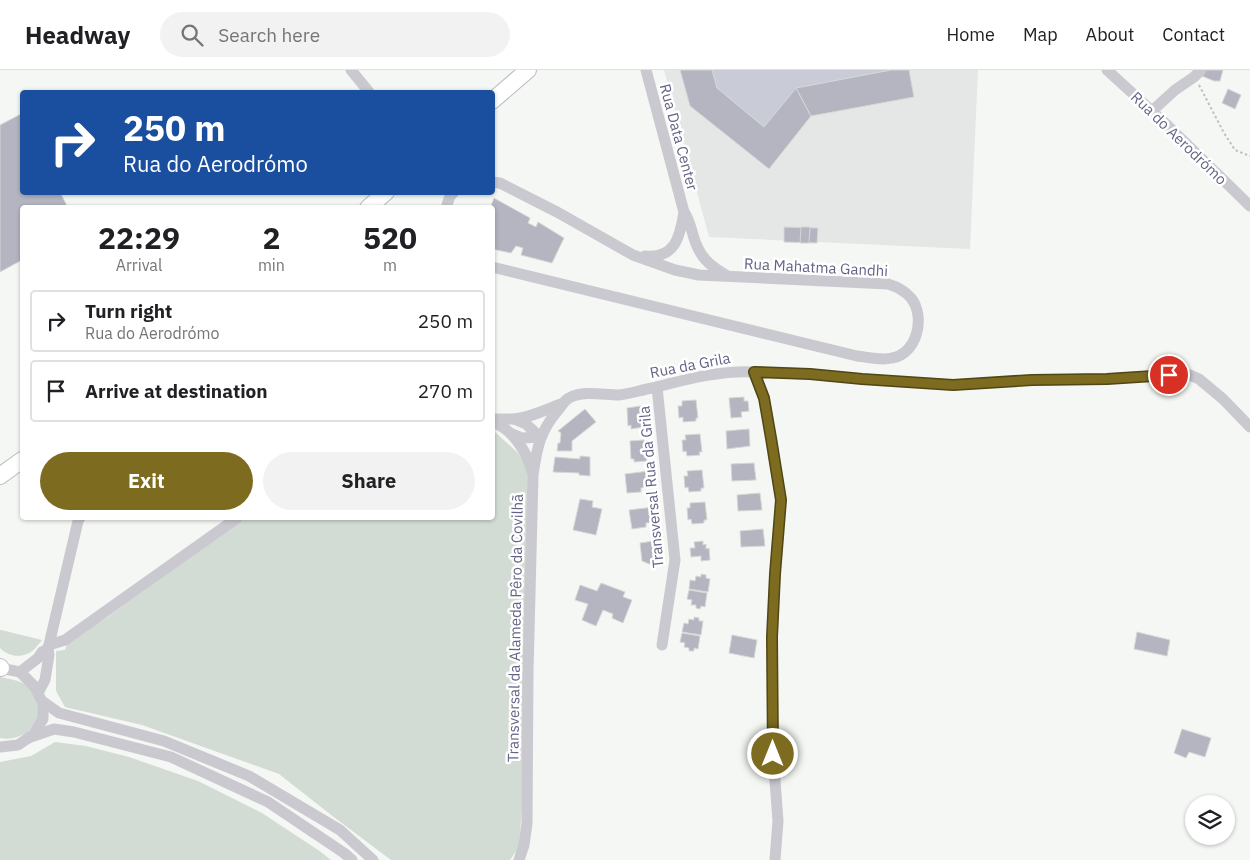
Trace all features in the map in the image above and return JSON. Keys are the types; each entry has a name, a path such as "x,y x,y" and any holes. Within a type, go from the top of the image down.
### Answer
{"main road":[{"path":"495,98 528,70"},
{"path":"371,205 383,195"},
{"path":"0,476 20,461"}],"street":[{"path":"351,70 367,90"},
{"name":"Rua Data Center","path":"646,70 684,212 695,243 708,264 730,276"},
{"name":"Rua do Aerodrómo","path":"1107,70 1250,206"},
{"path":"1152,112 1175,90 1198,74"},
{"name":"Rua Mahatma Gandhi","path":"495,182 500,183 556,212 633,255 675,270 699,275 888,284 901,288 912,299 918,313 919,327 914,340 904,353 892,358 864,357 495,268"},
{"path":"441,205 451,195"},
{"name":"Rua Data Center","path":"633,255 653,257 664,254 671,249 680,235 684,212"},
{"path":"775,860 778,820 773,754 772,637 781,500 764,398 754,372 810,374 953,385 1032,380 1190,375 1200,379 1223,399 1250,427"},
{"name":"Rua da Grila","path":"495,420 514,419 536,414 563,404 569,398 582,394 620,395 724,373 754,372"},
{"name":"Transversal Rua da Grila","path":"657,387 675,560 662,645"},
{"name":"Transversal da Alameda Pêro da Covilhã","path":"519,860 524,845 527,824 528,672 533,475 540,437 549,420 563,404"},
{"path":"514,419 526,424 540,437"},
{"path":"495,422 510,433 520,445 530,464 533,475"},
{"path":"510,433 522,438 540,437"},
{"path":"40,697 45,680 48,647 79,520"},
{"path":"20,672 38,658 48,647 65,640 233,520"},
{"path":"0,668 20,672 35,687 43,704 43,719 34,734 18,745 0,747"},
{"path":"40,697 58,713 164,741 249,776 340,830 373,860"},
{"path":"28,738 54,729 74,732 171,756 268,802 352,860"}],"path":[{"path":"1198,74 1201,88 1219,125 1235,150 1250,156"}],"shaded area":[{"path":"664,70 978,70 970,249 709,237"},
{"path":"712,70 891,70 796,88 764,127 717,88"},
{"path":"495,432 517,452 528,466 522,807 519,847 510,860 391,860 279,774 142,725 65,707 56,691 56,651 65,650 70,635 79,633 106,618 242,520 495,520"},
{"path":"0,630 42,640 29,653 20,656 12,655 0,648"},
{"path":"0,677 23,683 28,687 33,693 39,709 39,716 32,728 14,738 0,738"},
{"path":"55,742 86,746 129,757 198,781 262,813 331,860 0,860 0,762 31,756"}],"building":[{"path":"680,70 712,70 717,88 764,127 796,88 811,116 769,169 690,106"},
{"path":"891,70 909,70 914,97 811,116 796,88"},
{"path":"1204,70 1223,70 1220,81 1214,81 1202,76"},
{"path":"1228,89 1241,95 1235,109 1222,103"},
{"path":"20,115 20,195 62,195 66,205 20,205 20,261 0,272 0,125"},
{"path":"494,198 530,218 528,223 536,227 538,222 564,238 552,263 521,255 523,248 516,246 511,253 495,250 495,205 491,205"},
{"path":"784,227 818,228 817,243 784,242"},
{"path":"801,227 810,227 809,243 800,243"},
{"path":"744,397 744,401 748,401 749,411 741,412 742,417 731,418 729,398"},
{"path":"696,400 698,418 696,418 696,421 683,422 683,417 679,418 678,406 682,406 682,401"},
{"path":"641,406 642,411 646,410 647,422 643,422 644,427 631,429 631,425 628,426 627,408"},
{"path":"585,409 596,422 572,441 572,451 557,451 561,433 558,431"},
{"path":"749,429 750,446 727,449 726,431"},
{"path":"700,434 702,452 699,452 700,455 687,456 686,451 683,452 682,440 686,440 685,435"},
{"path":"644,440 645,444 649,444 650,456 646,456 647,461 634,462 634,459 631,459 630,441"},
{"path":"580,456 590,457 590,476 579,475 579,473 553,472 555,457 580,459"},
{"path":"754,463 756,480 732,481 731,464"},
{"path":"702,470 704,488 701,488 701,491 689,492 688,487 685,488 684,476 688,476 687,471"},
{"path":"649,471 651,486 641,488 641,492 627,493 625,474"},
{"path":"760,493 762,510 738,511 737,495"},
{"path":"580,499 593,501 592,507 602,509 596,535 573,530"},
{"path":"705,502 707,520 704,520 704,523 692,524 691,519 688,520 687,508 690,508 690,503"},
{"path":"654,507 656,522 646,523 646,527 632,529 629,510"},
{"path":"763,529 765,546 741,547 740,531"},
{"path":"654,541 655,546 659,546 660,557 657,557 657,567 642,561 640,543"},
{"path":"703,541 703,545 706,544 706,549 709,548 710,560 701,561 701,556 691,557 690,548 695,548 694,542"},
{"path":"701,574 706,575 706,578 710,579 708,592 689,589 690,580 695,581 696,576 701,577"},
{"path":"601,583 625,592 623,597 632,600 623,623 612,618 613,614 603,610 596,626 582,620 588,604 575,600 580,585 597,591"},
{"path":"689,590 707,593 705,607 701,606 700,609 696,608 696,605 691,605 692,600 687,599"},
{"path":"694,617 699,618 699,621 703,621 701,635 682,632 684,623 688,624 689,619 694,620"},
{"path":"1137,632 1170,640 1167,656 1134,649"},
{"path":"682,633 700,636 698,649 694,648 694,651 689,651 689,648 684,647 685,643 680,642"},
{"path":"732,635 757,640 754,658 729,653"},
{"path":"1182,729 1211,738 1205,757 1189,752 1186,758 1174,753"}],"route":[{"path":"773,754 772,637 781,500 764,398 754,372 810,374 953,385 1169,375"}]}
